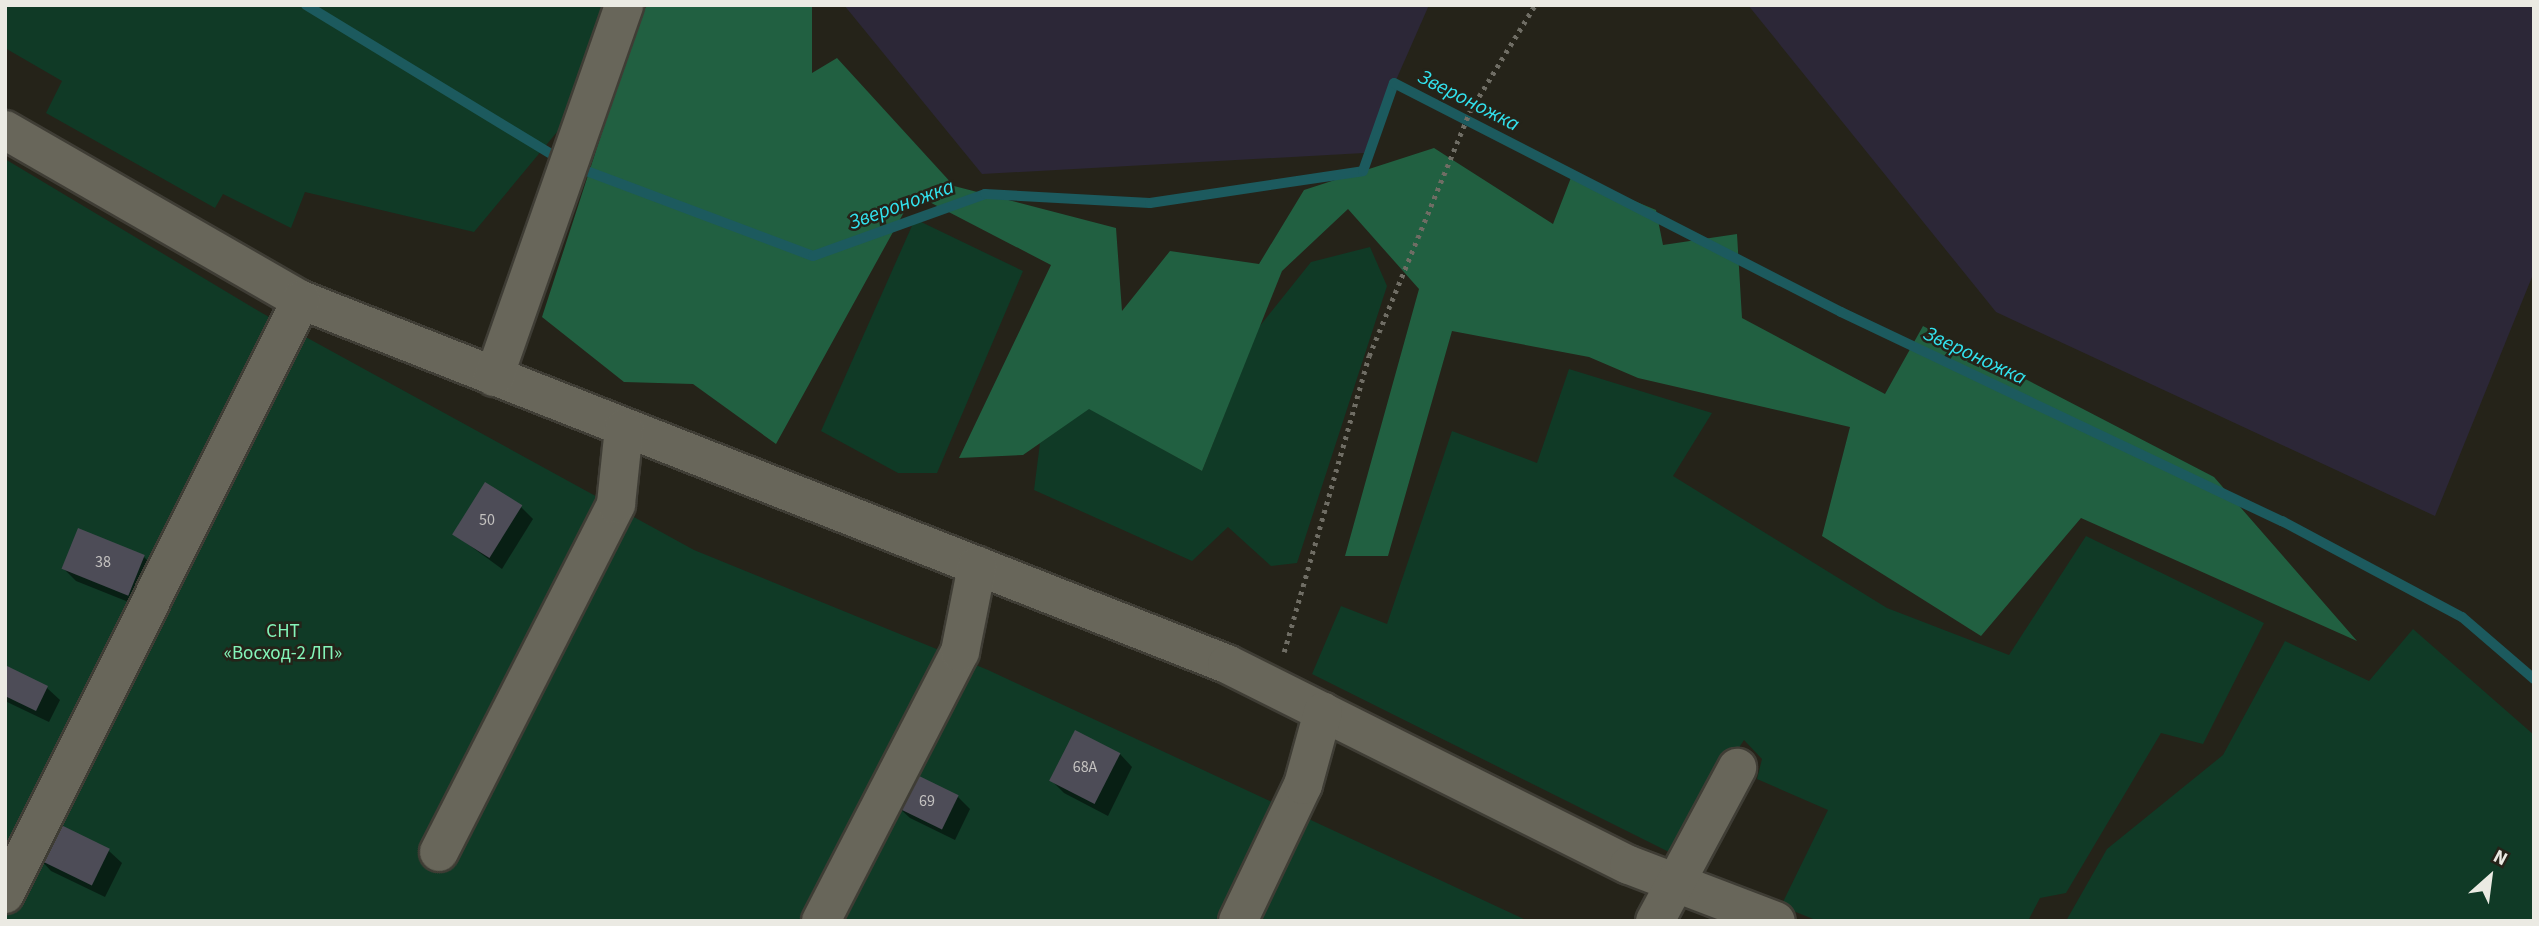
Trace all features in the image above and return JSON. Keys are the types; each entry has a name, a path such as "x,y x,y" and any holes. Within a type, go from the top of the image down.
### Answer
{"street":[{"path":"494,377 624,5"},
{"path":"5,130 301,300 977,566 1274,687 1629,864 1776,921"},
{"path":"5,894 301,300"},
{"path":"439,852 616,504 624,428"},
{"path":"821,921 960,652 977,566"},
{"path":"1238,921 1303,785 1323,712"},
{"path":"1655,921 1737,768"}],"path":[{"path":"1274,687 1369,356 1470,111 1535,5"}],"shaded area":[{"path":"844,5 1429,5 1364,153 982,174"},
{"path":"1748,5 2534,5 2534,272 2435,516 1996,312"}],"green space":[{"path":"5,5 622,5 567,120 474,232 305,192 291,228 223,194 215,208 46,113 62,81 5,48"},
{"path":"648,5 812,5 812,73 837,58 954,186 1116,228 1122,311 1170,251 1259,264 1304,190 1434,148 1553,224 1572,175 1656,210 1663,245 1737,234 1742,318 1885,394 1923,326 2214,477 2357,641 2081,518 1981,636 1822,536 1850,427 1638,378 1589,357 1452,331 1388,556 1345,556 1419,289 1348,209 1282,271 1202,471 1089,409 1023,455 959,458 1051,265 914,194 776,444 693,384 624,382 542,317 641,12"},
{"name":"СНТ «Восход-2 ЛП»","path":"5,159 262,313 694,550 988,670 1528,921 5,921"},
{"path":"915,219 1023,271 937,473 898,473 821,431"},
{"path":"1370,247 1387,286 1297,563 1271,566 1228,527 1192,561 1034,490 1040,443 1089,408 1202,471 1259,327 1311,262"},
{"path":"1569,369 1712,413 1673,476 1887,608 2009,655 2086,536 2264,623 2203,744 2161,733 2066,893 2040,898 2028,921 1818,921 1781,906 1828,810 1757,779 1762,759 1744,740 1671,853 1312,674 1341,606 1387,624 1452,431 1537,463"},
{"path":"2413,629 2534,735 2534,921 2066,921 2107,849 2223,755 2285,641 2369,681"}],"building":[{"path":"485,482 522,505 489,558 452,535"},
{"path":"78,528 145,555 128,596 62,569"},
{"path":"5,665 48,686 36,711 5,696"},
{"path":"1075,730 1120,753 1095,804 1049,781"},
{"path":"911,772 959,795 942,829 894,806"},
{"path":"55,822 110,849 92,886 37,859"}],"waterway":[{"name":"Звероножка","path":"306,5 561,160"},
{"name":"Звероножка","path":"576,167 813,256 985,194 1150,203 1363,171 1394,83 1841,312 2282,521 2462,617 2534,679"}]}
